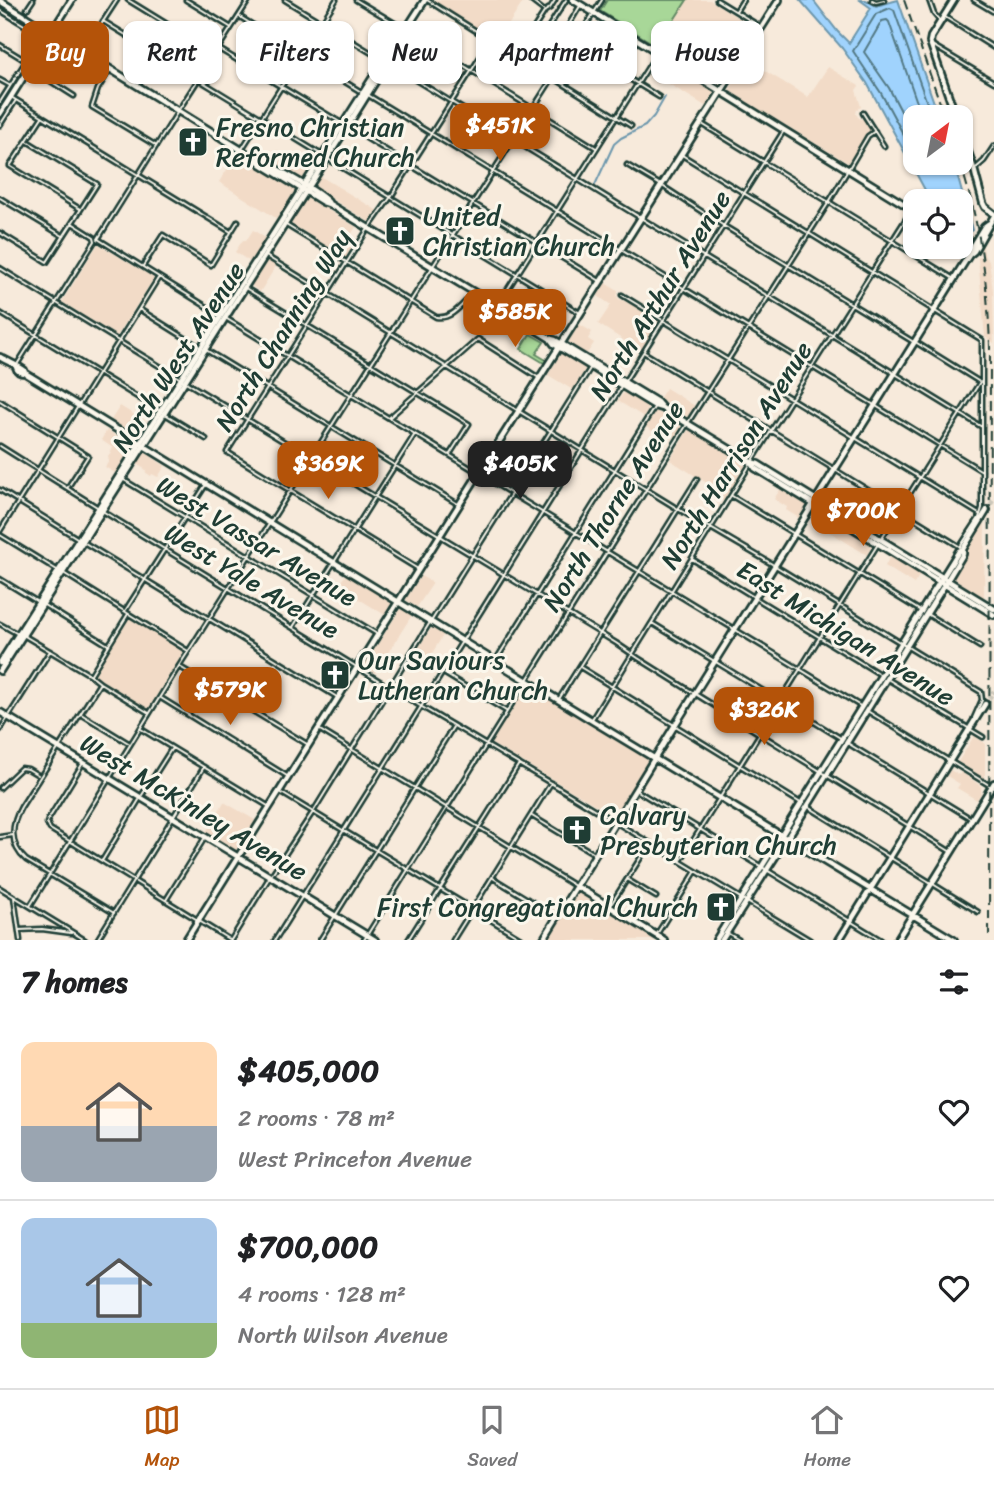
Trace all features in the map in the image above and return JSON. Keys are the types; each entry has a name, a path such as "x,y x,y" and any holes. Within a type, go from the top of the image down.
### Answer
{"main road":[{"path":"59,21 72,0"},
{"name":"North West Avenue","path":"412,21 426,0"},
{"path":"573,0 651,48"},
{"path":"764,25 779,0"},
{"path":"952,105 931,45 932,37 954,0"},
{"path":"0,2 31,21"},
{"path":"110,69 256,159 263,160 323,202 555,340 591,367 688,423 755,468 880,541 994,614"},
{"path":"0,114 13,99 21,84"},
{"name":"North West Avenue","path":"0,663 61,572 370,84"},
{"path":"711,84 903,203"},
{"path":"186,940 726,84"},
{"path":"973,166 983,203 994,215 973,248"},
{"name":"North West Avenue","path":"263,254 285,224 305,189"},
{"path":"542,940 967,259"},
{"path":"560,345 610,373 624,384"},
{"path":"0,357 17,370 954,940"},
{"path":"591,367 610,373"},
{"path":"716,940 745,900 802,803 824,773 963,554 962,548 987,510"},
{"path":"944,581 994,609"},
{"name":"North West Avenue","path":"0,671 21,634"},
{"path":"839,940 985,704"},
{"name":"West McKinley Avenue","path":"0,712 238,856 366,938 375,940"},
{"path":"784,836 807,807 824,773"},
{"path":"897,940 993,786"},
{"path":"576,886 664,940"},
{"path":"722,940 725,931"}],"street":[{"path":"27,9 33,0"},
{"path":"104,21 117,0"},
{"path":"128,0 162,21"},
{"path":"186,0 231,28"},
{"path":"222,43 249,0"},
{"path":"285,0 319,21"},
{"path":"323,21 336,0"},
{"path":"356,0 391,21"},
{"path":"426,0 476,31"},
{"path":"530,0 545,11"},
{"path":"539,21 555,0"},
{"path":"552,21 566,0"},
{"path":"589,21 602,0"},
{"path":"717,0 751,21"},
{"path":"736,12 743,0"},
{"path":"872,0 884,0"},
{"path":"929,0 934,14 994,48"},
{"path":"974,0 994,12"},
{"path":"571,21 581,5"},
{"path":"0,10 21,23"},
{"path":"239,16 247,21"},
{"path":"0,44 21,58"},
{"path":"931,45 993,80"},
{"path":"222,50 600,282"},
{"path":"497,306 651,63"},
{"path":"462,64 597,148"},
{"path":"390,198 476,64"},
{"path":"0,103 21,69"},
{"path":"110,69 98,89 92,107 156,146"},
{"path":"0,79 10,86"},
{"path":"55,84 74,96"},
{"path":"16,367 195,84"},
{"path":"204,84 580,314"},
{"path":"349,84 982,471"},
{"path":"420,84 982,427"},
{"path":"30,906 249,555 550,84"},
{"path":"561,84 631,126"},
{"path":"638,84 659,97"},
{"path":"241,150 281,86"},
{"path":"0,125 13,99 231,232"},
{"path":"863,113 884,146"},
{"path":"42,117 10,166 80,209"},
{"path":"701,124 954,279"},
{"name":"North Arthur Avenue","path":"275,940 785,130"},
{"name":"North Thorne Avenue","path":"366,938 868,136 875,131"},
{"path":"0,233 47,262 97,184 27,141"},
{"path":"974,169 984,162 994,146"},
{"path":"644,352 962,548 981,515 982,340 681,154"},
{"path":"627,165 981,382"},
{"path":"0,198 63,236"},
{"name":"North Channing Way","path":"290,491 227,452 390,198"},
{"path":"142,267 163,235 211,265 238,220"},
{"path":"72,223 993,786"},
{"path":"285,224 436,317 449,316 474,293"},
{"name":"North Harrison Avenue","path":"591,720 903,226"},
{"path":"263,254 981,692 982,700 971,728"},
{"path":"0,268 632,653 952,852"},
{"path":"159,277 0,533 188,652"},
{"path":"243,286 469,424 449,455"},
{"path":"622,295 981,515"},
{"path":"139,309 459,505"},
{"path":"0,313 206,439"},
{"path":"389,418 478,339 539,377"},
{"path":"83,762 48,820 52,832 231,940 591,367"},
{"path":"681,861 981,382"},
{"path":"0,401 88,456 67,488"},
{"path":"496,660 656,404"},
{"path":"293,628 415,434"},
{"name":"West Yale Avenue","path":"0,446 422,707 810,940"},
{"name":"West Vassar Avenue","path":"121,478 377,635"},
{"path":"559,700 697,479"},
{"path":"90,675 145,580 206,484"},
{"path":"0,490 338,697"},
{"path":"290,491 419,570"},
{"path":"731,496 980,647"},
{"path":"970,538 971,531"},
{"name":"East Michigan Avenue","path":"691,558 983,737"},
{"path":"0,579 108,645"},
{"path":"652,622 972,819"},
{"path":"0,624 90,675 149,714"},
{"path":"0,730 50,651"},
{"path":"179,666 308,745"},
{"path":"580,667 978,912"},
{"path":"443,674 507,712"},
{"path":"100,683 19,811 13,835 19,853 26,860 114,913"},
{"path":"160,697 288,776"},
{"path":"80,714 131,745"},
{"path":"320,940 454,726"},
{"path":"140,728 269,806"},
{"path":"318,729 576,886"},
{"path":"101,862 172,748"},
{"path":"408,940 519,764"},
{"path":"97,940 204,767"},
{"path":"0,788 21,768 40,776"},
{"path":"453,940 551,783"},
{"path":"635,789 881,940"},
{"path":"279,791 524,940"},
{"path":"531,815 596,855"},
{"path":"0,837 13,835"},
{"path":"166,901 206,837"},
{"path":"609,907 650,842"},
{"path":"656,935 696,871"},
{"path":"492,878 557,917"},
{"path":"627,879 656,897"},
{"path":"0,888 85,940"},
{"path":"14,897 20,940"},
{"path":"19,930 42,929 75,934"},
{"path":"725,931 739,940"}],"shaded area":[{"path":"432,0 523,2 511,21 476,21 476,27"},
{"path":"687,0 710,0 743,21 673,21"},
{"path":"828,67 859,86 856,90 861,107 856,114 865,120 871,130 848,163 729,91 733,84 764,84 764,70 808,97"},
{"path":"669,84 700,84 715,93 707,107"},
{"path":"277,150 311,171 305,180 302,181 270,161"},
{"path":"237,154 296,190 279,220 219,182"},
{"path":"320,176 378,211 371,223 315,188"},
{"path":"306,198 356,227 348,239 355,243 346,258 290,223"},
{"path":"253,230 267,239 252,263 235,252"},
{"path":"982,242 985,257 989,261 993,291 994,343 985,337 978,258 981,256 979,247"},
{"path":"98,244 154,278 117,336 62,302"},
{"path":"267,260 276,266 260,292 251,285"},
{"path":"605,283 618,291 619,299 660,322 641,351 598,324 611,305 598,296"},
{"path":"579,324 592,332 588,339 594,343 586,355 568,343"},
{"path":"561,353 586,368 573,390 548,375"},
{"path":"666,388 695,406 688,417 659,399"},
{"path":"624,392 649,407 644,417 618,401"},
{"path":"120,406 149,424 142,436 139,437 111,420"},
{"path":"656,411 681,427 676,437 663,429 659,435 646,427"},
{"path":"689,429 746,465 724,501 712,493 715,488 670,460"},
{"path":"107,430 133,449 117,474 105,467 113,448 101,440"},
{"path":"144,453 165,466 158,477 152,474 151,476 137,464"},
{"path":"781,488 807,504 799,518 774,499"},
{"path":"837,495 867,513 860,523 831,505"},
{"path":"831,518 873,544 867,555 825,529"},
{"path":"985,520 984,600 950,577"},
{"path":"891,555 921,573 914,584 885,566"},
{"path":"346,574 393,603 385,615 338,586"},
{"path":"421,576 433,583 417,607 406,599"},
{"path":"401,608 412,615 375,673 364,666"},
{"path":"129,618 184,652 148,709 94,674"},
{"path":"432,627 444,634 429,658 416,651"},
{"path":"528,685 647,759 615,814 492,744"},
{"path":"974,736 985,743 985,779 958,762"},
{"path":"950,770 959,775 961,772 981,786 977,800 957,788 960,784 947,776"},
{"path":"224,802 255,820 236,850 206,832"},
{"path":"578,893 656,940 548,940"}],"green space":[{"path":"607,0 687,0 673,21 651,21 651,42 637,34 637,21 616,21 600,11"},
{"path":"530,334 544,342 536,354 546,360 544,363 521,349"}],"water":[{"path":"800,0 813,0 849,43 871,8 860,0 866,0 876,6 898,0 935,105 903,105 903,149 867,83 842,48"},
{"path":"917,175 957,175 961,189 924,189"}],"waterway":[{"path":"595,185 614,144 645,126 665,97"}],"tunnel":[{"path":"987,510 994,499"},
{"path":"985,704 994,691"}],"railway":[{"path":"904,0 941,105"},
{"path":"963,175 982,254 990,347 989,940"}],"place":[{"name":"Fresno Christian Reformed Church","path":"193,142"},
{"name":"United Christian Church","path":"400,231"},
{"name":"Our Saviours Lutheran Church","path":"335,675"},
{"name":"Calvary Presbyterian Church","path":"577,830"},
{"name":"First Congregational Church","path":"721,907"}]}
